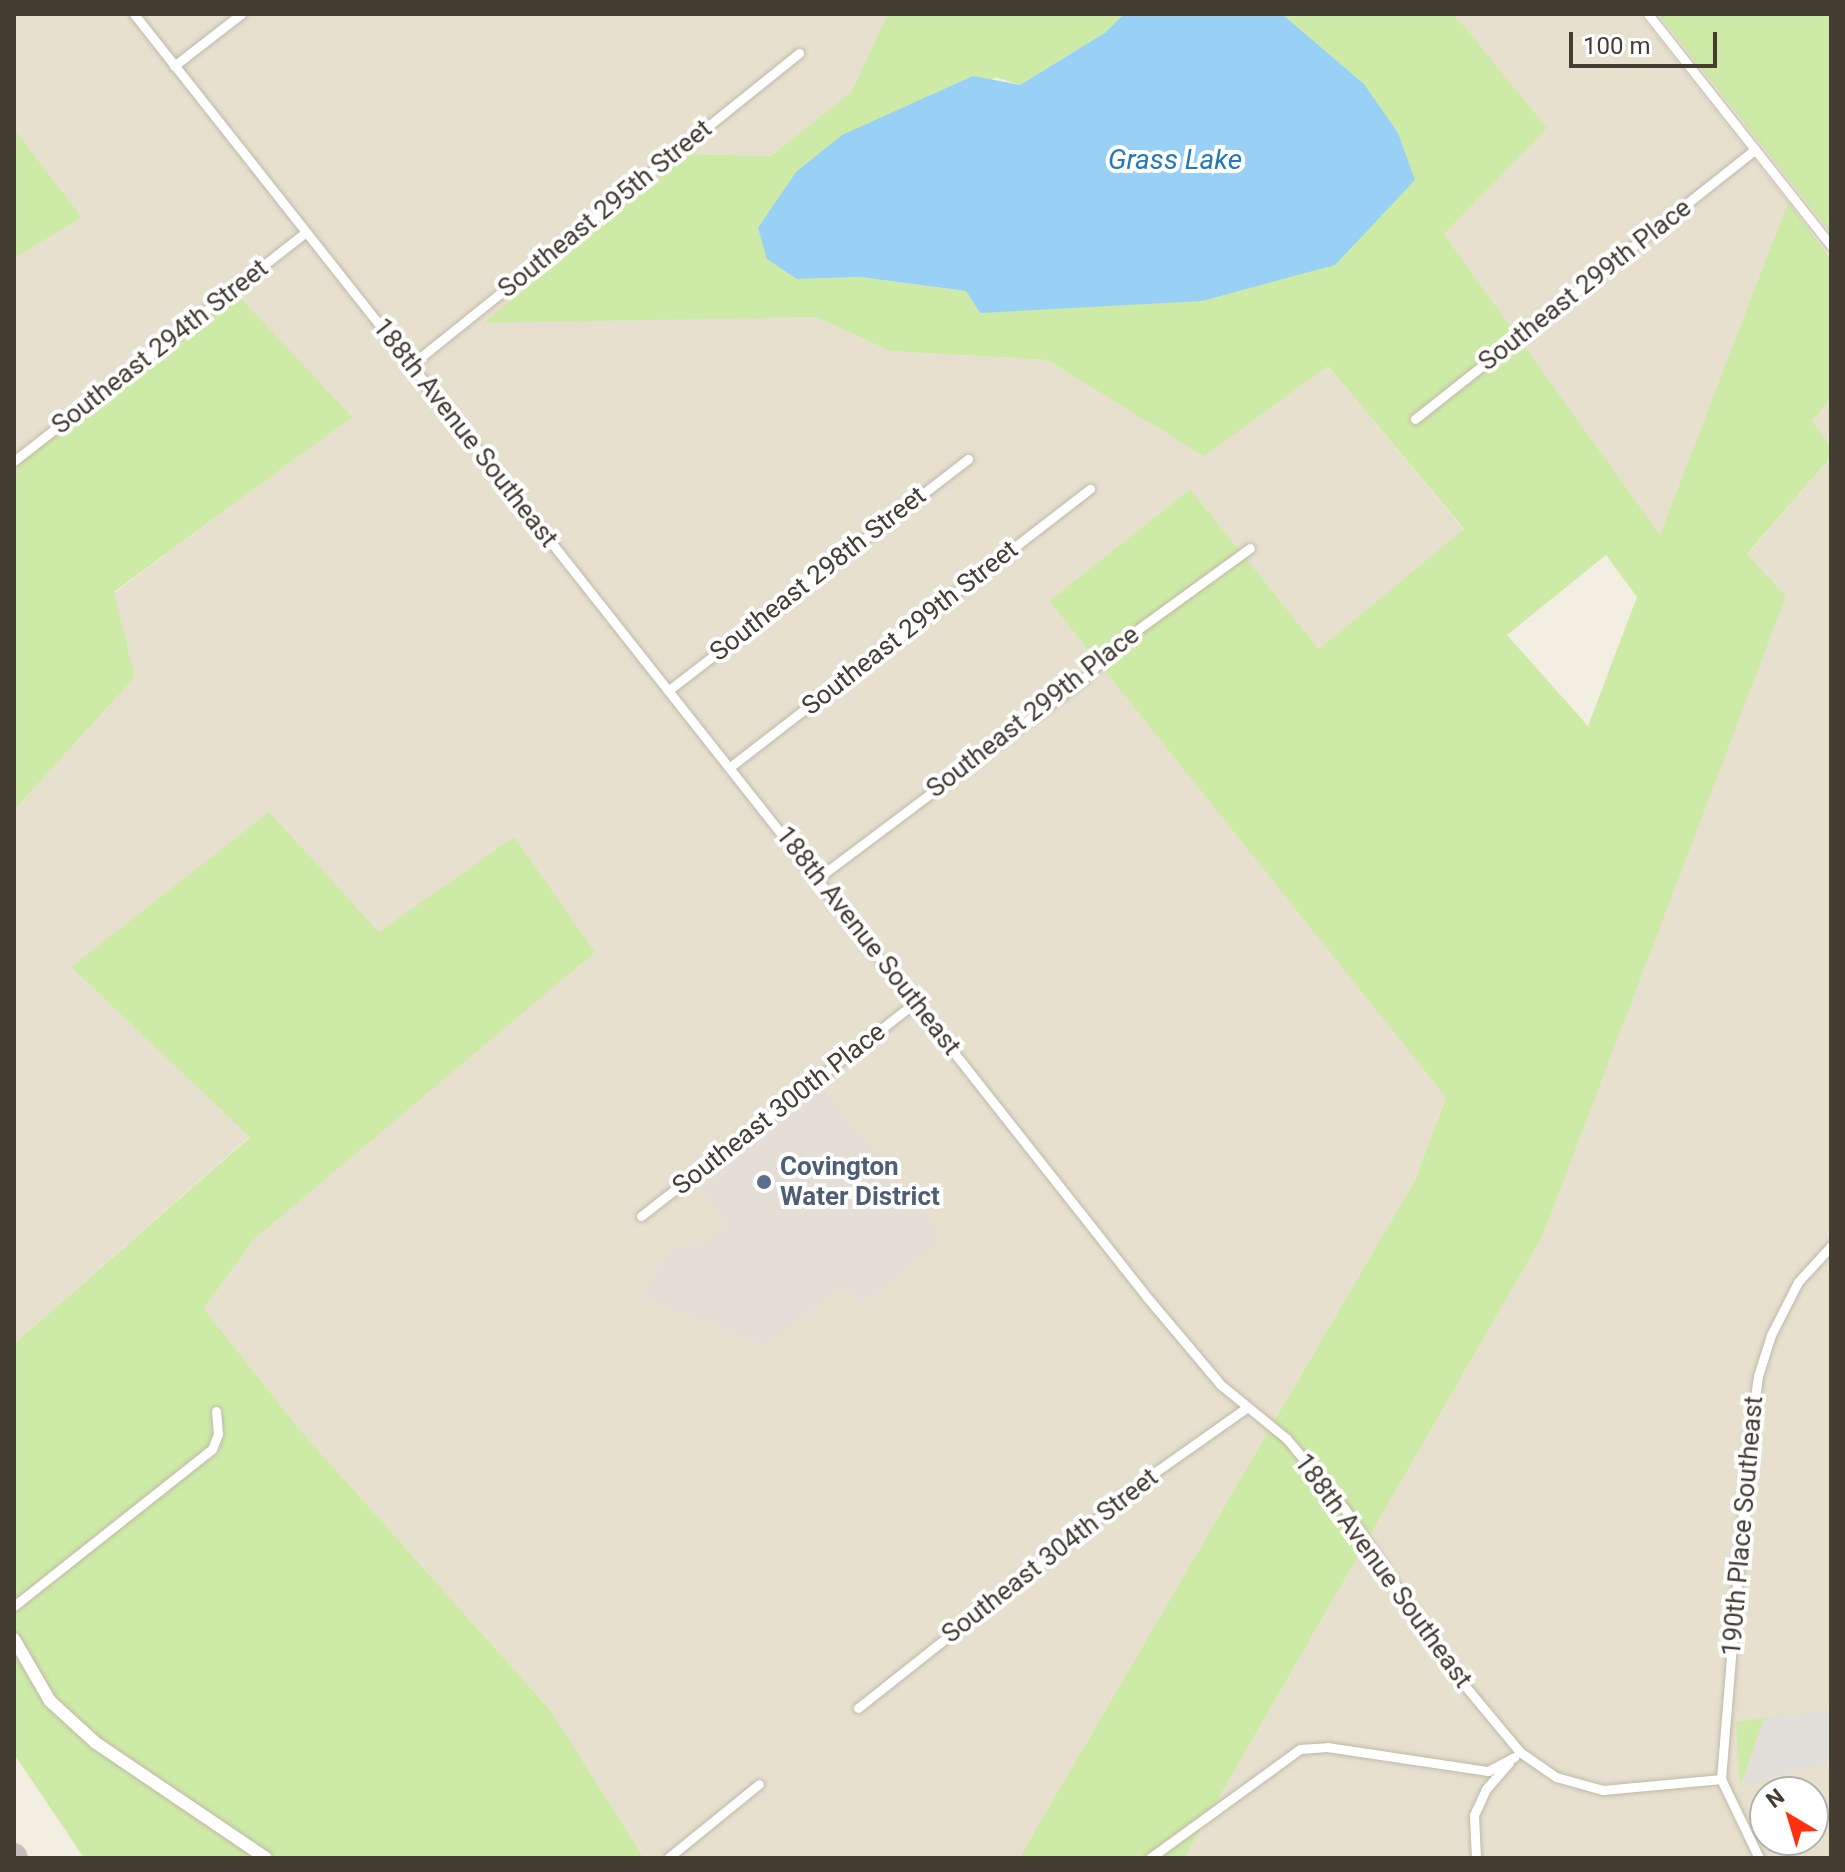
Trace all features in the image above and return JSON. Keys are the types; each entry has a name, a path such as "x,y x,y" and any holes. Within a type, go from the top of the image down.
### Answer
{"street":[{"name":"188th Avenue Southeast","path":"134,14 1146,1296 1246,1408 1287,1439 1344,1508 1456,1675 1517,1755 1580,1787 1648,1788 1721,1779"},
{"path":"174,66 241,14"},
{"path":"1648,14 1831,246"},
{"name":"Southeast 295th Street","path":"411,365 799,53"},
{"name":"Southeast 299th Place","path":"1415,419 1755,150"},
{"name":"Southeast 294th Street","path":"14,461 306,232"},
{"name":"Southeast 298th Street","path":"669,690 968,459"},
{"name":"Southeast 299th Street","path":"730,767 1090,489"},
{"name":"Southeast 299th Place","path":"818,878 1082,680 1122,641 1250,548"},
{"name":"Southeast 300th Place","path":"641,1216 916,1002"},
{"name":"190th Place Southeast","path":"1721,1779 1742,1508 1758,1376 1771,1335 1798,1282 1831,1246"},
{"name":"Southeast 304th Street","path":"858,1708 1154,1473 1246,1408"},
{"path":"14,1606 212,1449 218,1434 216,1411"},
{"path":"14,1639 50,1701 96,1743 266,1858"},
{"path":"1150,1858 1300,1749 1327,1747 1488,1771 1517,1755"},
{"path":"1476,1858 1474,1815 1486,1789 1517,1755"},
{"path":"1721,1779 1759,1858"},
{"path":"668,1858 759,1784"}],"shaded area":[{"path":"14,14 888,14 851,92 771,156 689,154 484,322 816,317 890,351 1047,360 1204,455 1328,366 1464,530 1319,649 1190,489 1049,601 1446,1096 1415,1180 1019,1858 644,1858 551,1711 301,1431 204,1309 253,1240 379,932 71,967 250,1136 14,1344 14,810 135,677 114,593 351,417 14,464 14,259 82,217 14,129"},
{"path":"1454,14 1639,14 1788,202 1660,536 1444,234 1546,128"},
{"path":"1831,399 1831,447 1812,421"},
{"path":"1831,457 1831,1858 1184,1858 1542,1237 1747,555"},
{"path":"818,1082 943,1239 861,1305 844,1284 768,1345 640,1297 670,1251 704,1243 728,1223 694,1181"},
{"path":"1831,1709 1831,1761 1778,1776 1749,1776 1749,1784 1740,1787 1764,1719"}],"green space":[{"path":"888,14 1124,14 1106,32 1020,85 995,77 797,279 860,277 966,291 980,313 1364,84 1282,14 1454,14 1547,128 1444,234 1660,535 1788,202 1831,259 1831,399 1812,421 1831,447 1831,457 1747,554 1786,596 1542,1237 1184,1858 1019,1858 1415,1180 1446,1097 1049,601 1190,489 1319,649 1464,529 1328,366 1204,456 1047,360 890,351 816,317 483,323 689,154 771,156 851,92","holes":["1606,555 1637,597 1588,726 1507,635"]},
{"path":"1658,14 1831,14 1831,233 1794,186"},
{"path":"14,129 82,217 14,259"},
{"path":"234,291 352,417 114,592 135,677 14,810 14,464"},
{"path":"269,812 379,932 514,837 595,952 253,1240 204,1309 301,1431 551,1711 644,1858 84,1858 14,1754 14,1344 250,1137 71,967"},
{"path":"1831,1709 1831,1761 1778,1776 1749,1776 1749,1784 1740,1787 1736,1722"}],"water":[{"name":"Grass Lake","path":"1124,14 1282,14 1364,84 1398,133 1415,180 1335,265 1202,301 980,313 966,291 860,277 797,279 767,259 758,228 796,172 842,135 973,76 1020,85 1106,32"}],"place":[{"name":"Covington Water District","path":"764,1182"}]}
